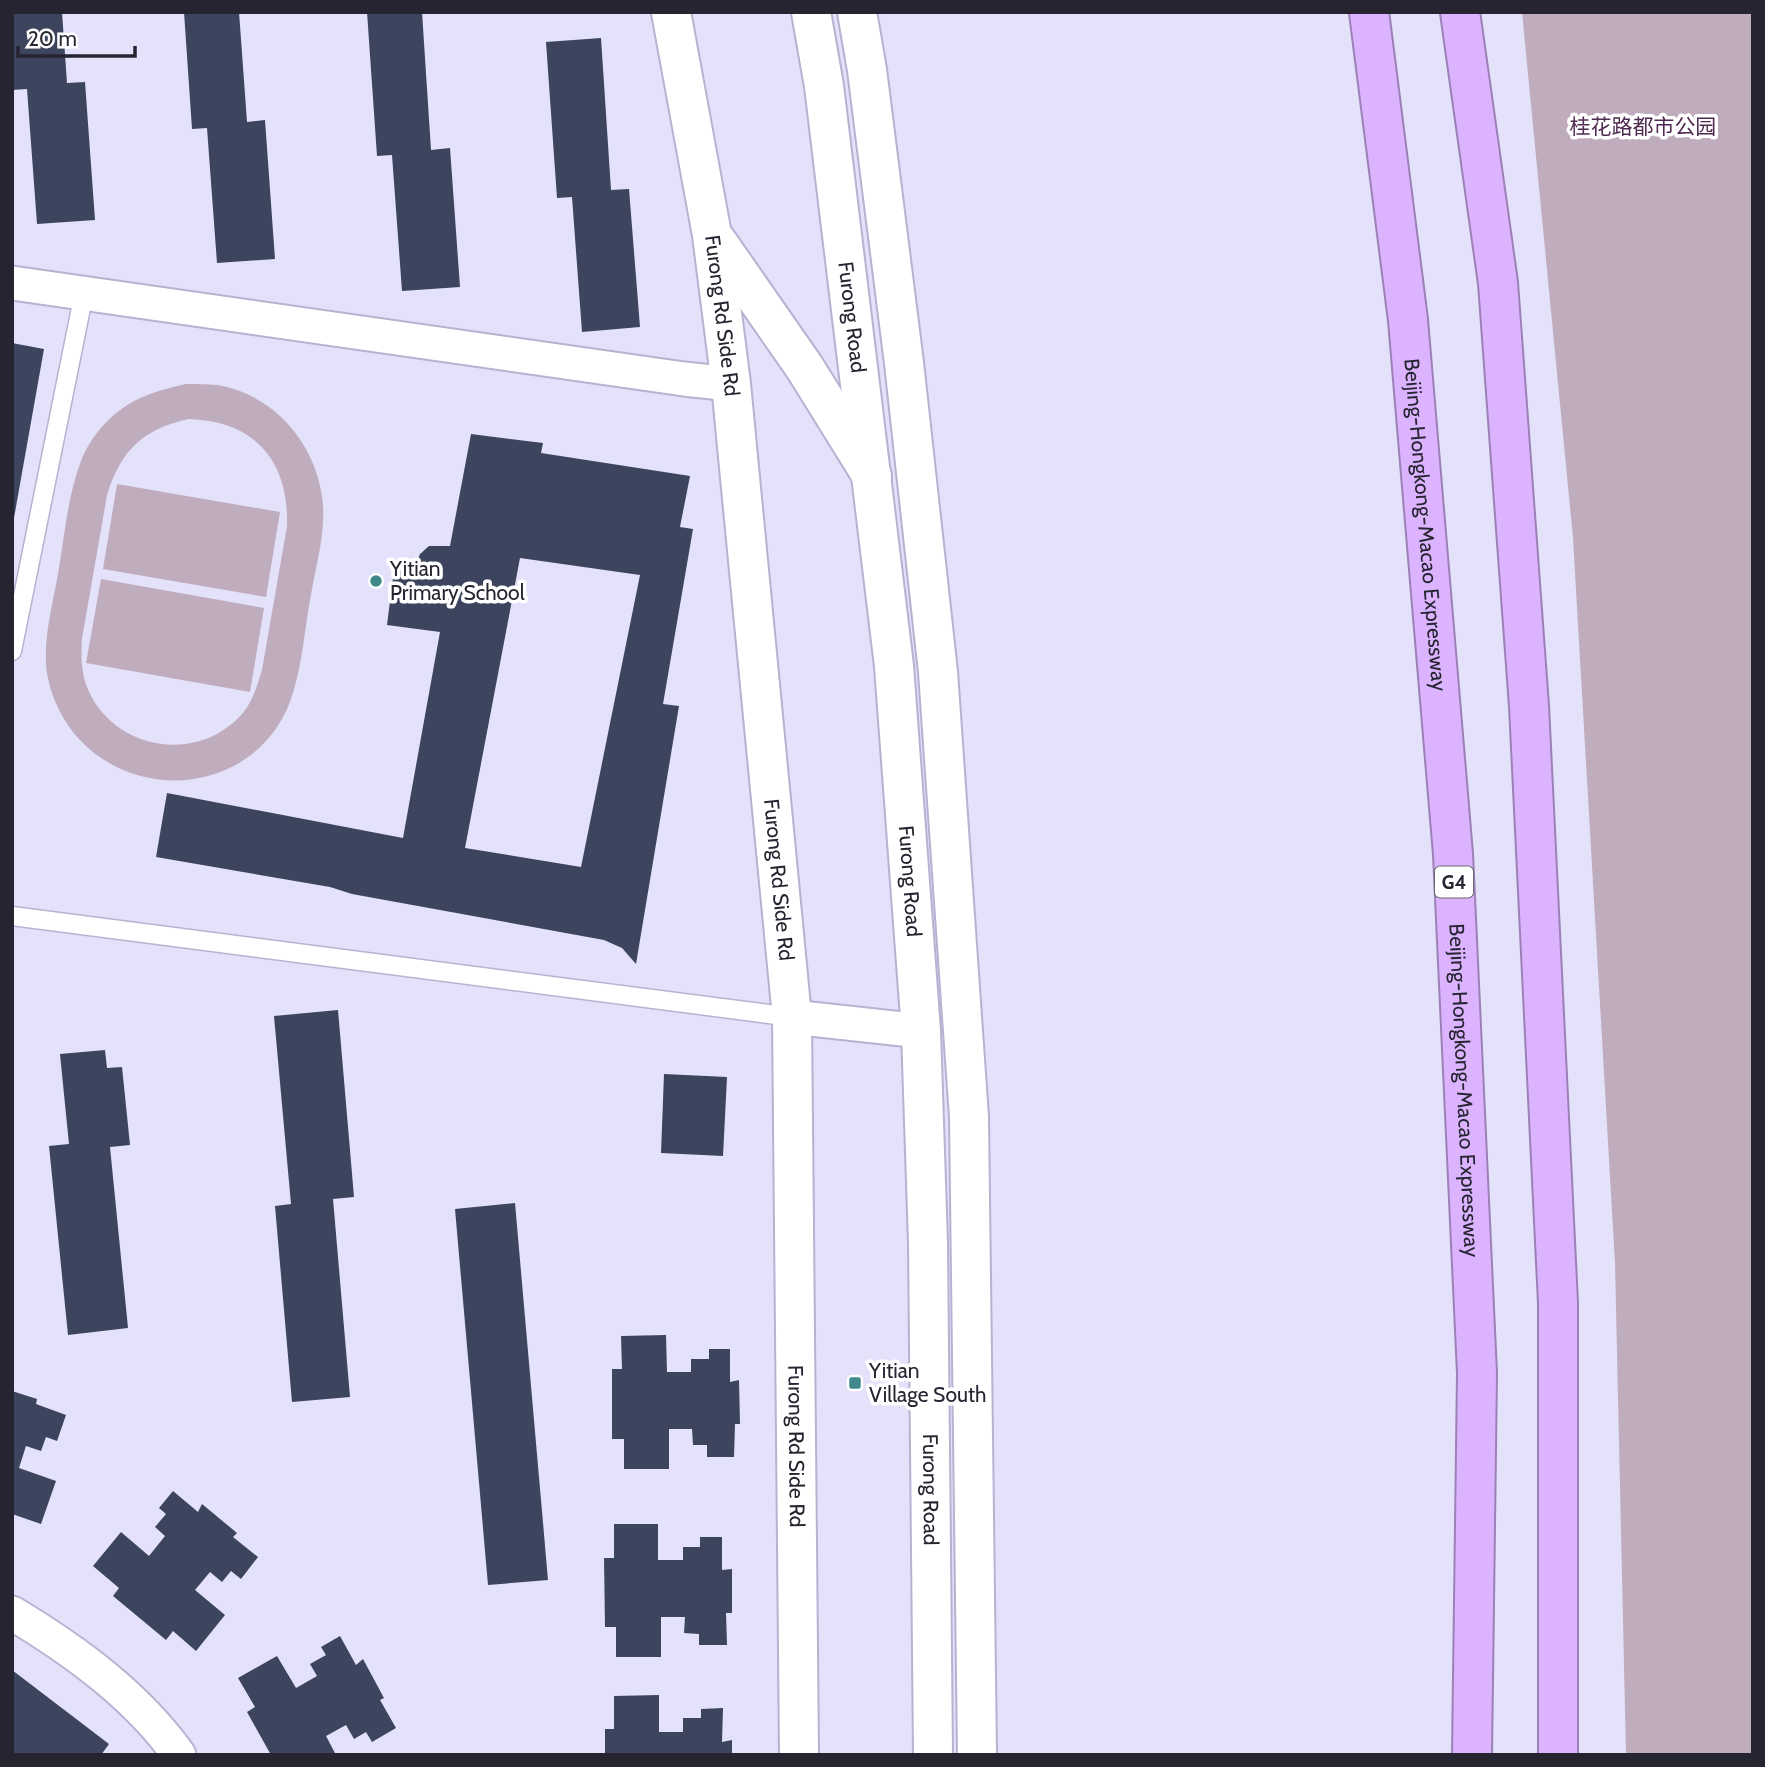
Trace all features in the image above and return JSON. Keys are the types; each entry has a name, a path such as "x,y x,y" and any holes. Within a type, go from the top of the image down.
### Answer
{"highway":[{"name":"Beijing-Hongkong-Macao Expressway","path":"1369,12 1408,320 1453,854 1477,1373 1472,1755"},
{"path":"1460,12 1498,283 1529,706 1558,1303 1558,1755"}],"main road":[{"name":"Furong Rd Side Rd","path":"671,12 712,235 731,384 792,1017 799,1755"},
{"name":"Furong Road","path":"811,12 824,86 894,666 921,1031 928,1243 933,1755"},
{"name":"Furong Road","path":"857,12 903,350 938,672 970,1117 977,1755"},
{"path":"712,235 805,368 872,476"}],"street":[{"path":"12,283 731,384"},
{"path":"792,1017 921,1031"},
{"path":"12,1613 48,1634 94,1667 136,1706 179,1755"}],"lane":[{"path":"12,652 84,293"},
{"path":"12,916 792,1017"}],"green space":[{"name":"桂花路都市公园","path":"1522,12 1753,12 1753,1755 1626,1755 1615,1263 1573,538"},
{"path":"186,384 218,385 238,390 257,399 288,424 301,440 318,477 323,521 297,680 288,707 271,735 248,757 221,772 192,779 162,780 132,773 104,760 79,739 61,714 53,695 47,675 46,653 70,500 85,452 98,432 119,410 139,398","holes":["189,419 232,427 264,449 282,482 287,526 262,670 249,704 242,714 223,730 202,740 180,744 157,743 135,737 115,725 99,708 87,687 84,675 82,639 107,495 119,466 136,444 159,429"]},
{"path":"117,484 280,512 266,597 103,569"},
{"path":"101,579 264,608 250,692 86,663"}],"building":[{"path":"12,12 62,12 67,83 85,82 95,220 37,224 27,89 12,90"},
{"path":"184,12 239,12 247,122 265,120 275,259 217,263 207,128 192,129"},
{"path":"367,12 422,12 431,150 450,148 460,287 402,291 392,155 377,156"},
{"path":"601,38 611,190 629,189 640,327 582,332 572,197 557,198 546,42"},
{"path":"12,343 44,349 14,518 12,518"},
{"path":"471,434 543,443 541,453 690,476 680,527 693,529 663,704 679,706 636,964 622,948 604,940 352,894 330,887 156,857 167,793 403,838 440,632 387,625 395,562 416,564 420,554 429,546 450,546","holes":["520,558 640,575 581,867 465,848"]},
{"path":"338,1010 354,1197 333,1199 350,1397 292,1402 275,1206 291,1204 274,1016"},
{"path":"105,1050 107,1068 122,1067 130,1145 110,1147 128,1328 68,1335 49,1146 69,1144 60,1054"},
{"path":"664,1074 727,1077 723,1156 661,1153"},
{"path":"515,1203 548,1580 488,1585 455,1209"},
{"path":"666,1335 667,1372 691,1372 691,1359 709,1359 709,1349 730,1349 730,1382 739,1380 740,1424 735,1424 734,1457 707,1457 707,1445 693,1445 692,1429 669,1429 669,1469 624,1469 624,1439 612,1439 612,1369 622,1369 621,1336"},
{"path":"12,1391 37,1399 36,1404 66,1415 57,1441 46,1437 41,1451 26,1446 19,1468 56,1481 41,1524 12,1514"},
{"path":"173,1491 198,1512 202,1504 237,1533 233,1537 258,1557 241,1579 231,1571 222,1582 210,1572 195,1590 225,1615 196,1651 173,1631 166,1640 113,1596 119,1588 93,1566 121,1532 149,1556 165,1536 155,1527 166,1514 159,1508"},
{"path":"614,1524 658,1524 658,1560 683,1560 683,1547 700,1547 700,1537 722,1537 722,1570 732,1569 732,1613 726,1613 727,1645 699,1645 699,1634 684,1633 685,1617 661,1617 661,1657 616,1657 616,1627 605,1627 604,1558 614,1558"},
{"path":"340,1636 356,1665 363,1659 384,1698 380,1700 396,1728 372,1742 366,1732 354,1739 346,1725 326,1736 336,1755 271,1755 247,1712 255,1707 238,1678 277,1656 296,1688 317,1676 310,1664 326,1655 321,1647"},
{"path":"12,1670 109,1744 101,1755 12,1755"},
{"path":"659,1695 659,1732 683,1732 683,1718 701,1718 701,1709 723,1708 722,1742 732,1740 732,1755 605,1755 605,1729 614,1729 614,1696"}],"place":[{"name":"Yitian Primary School","path":"376,581"},
{"name":"Yitian Village South","path":"855,1383"}]}
